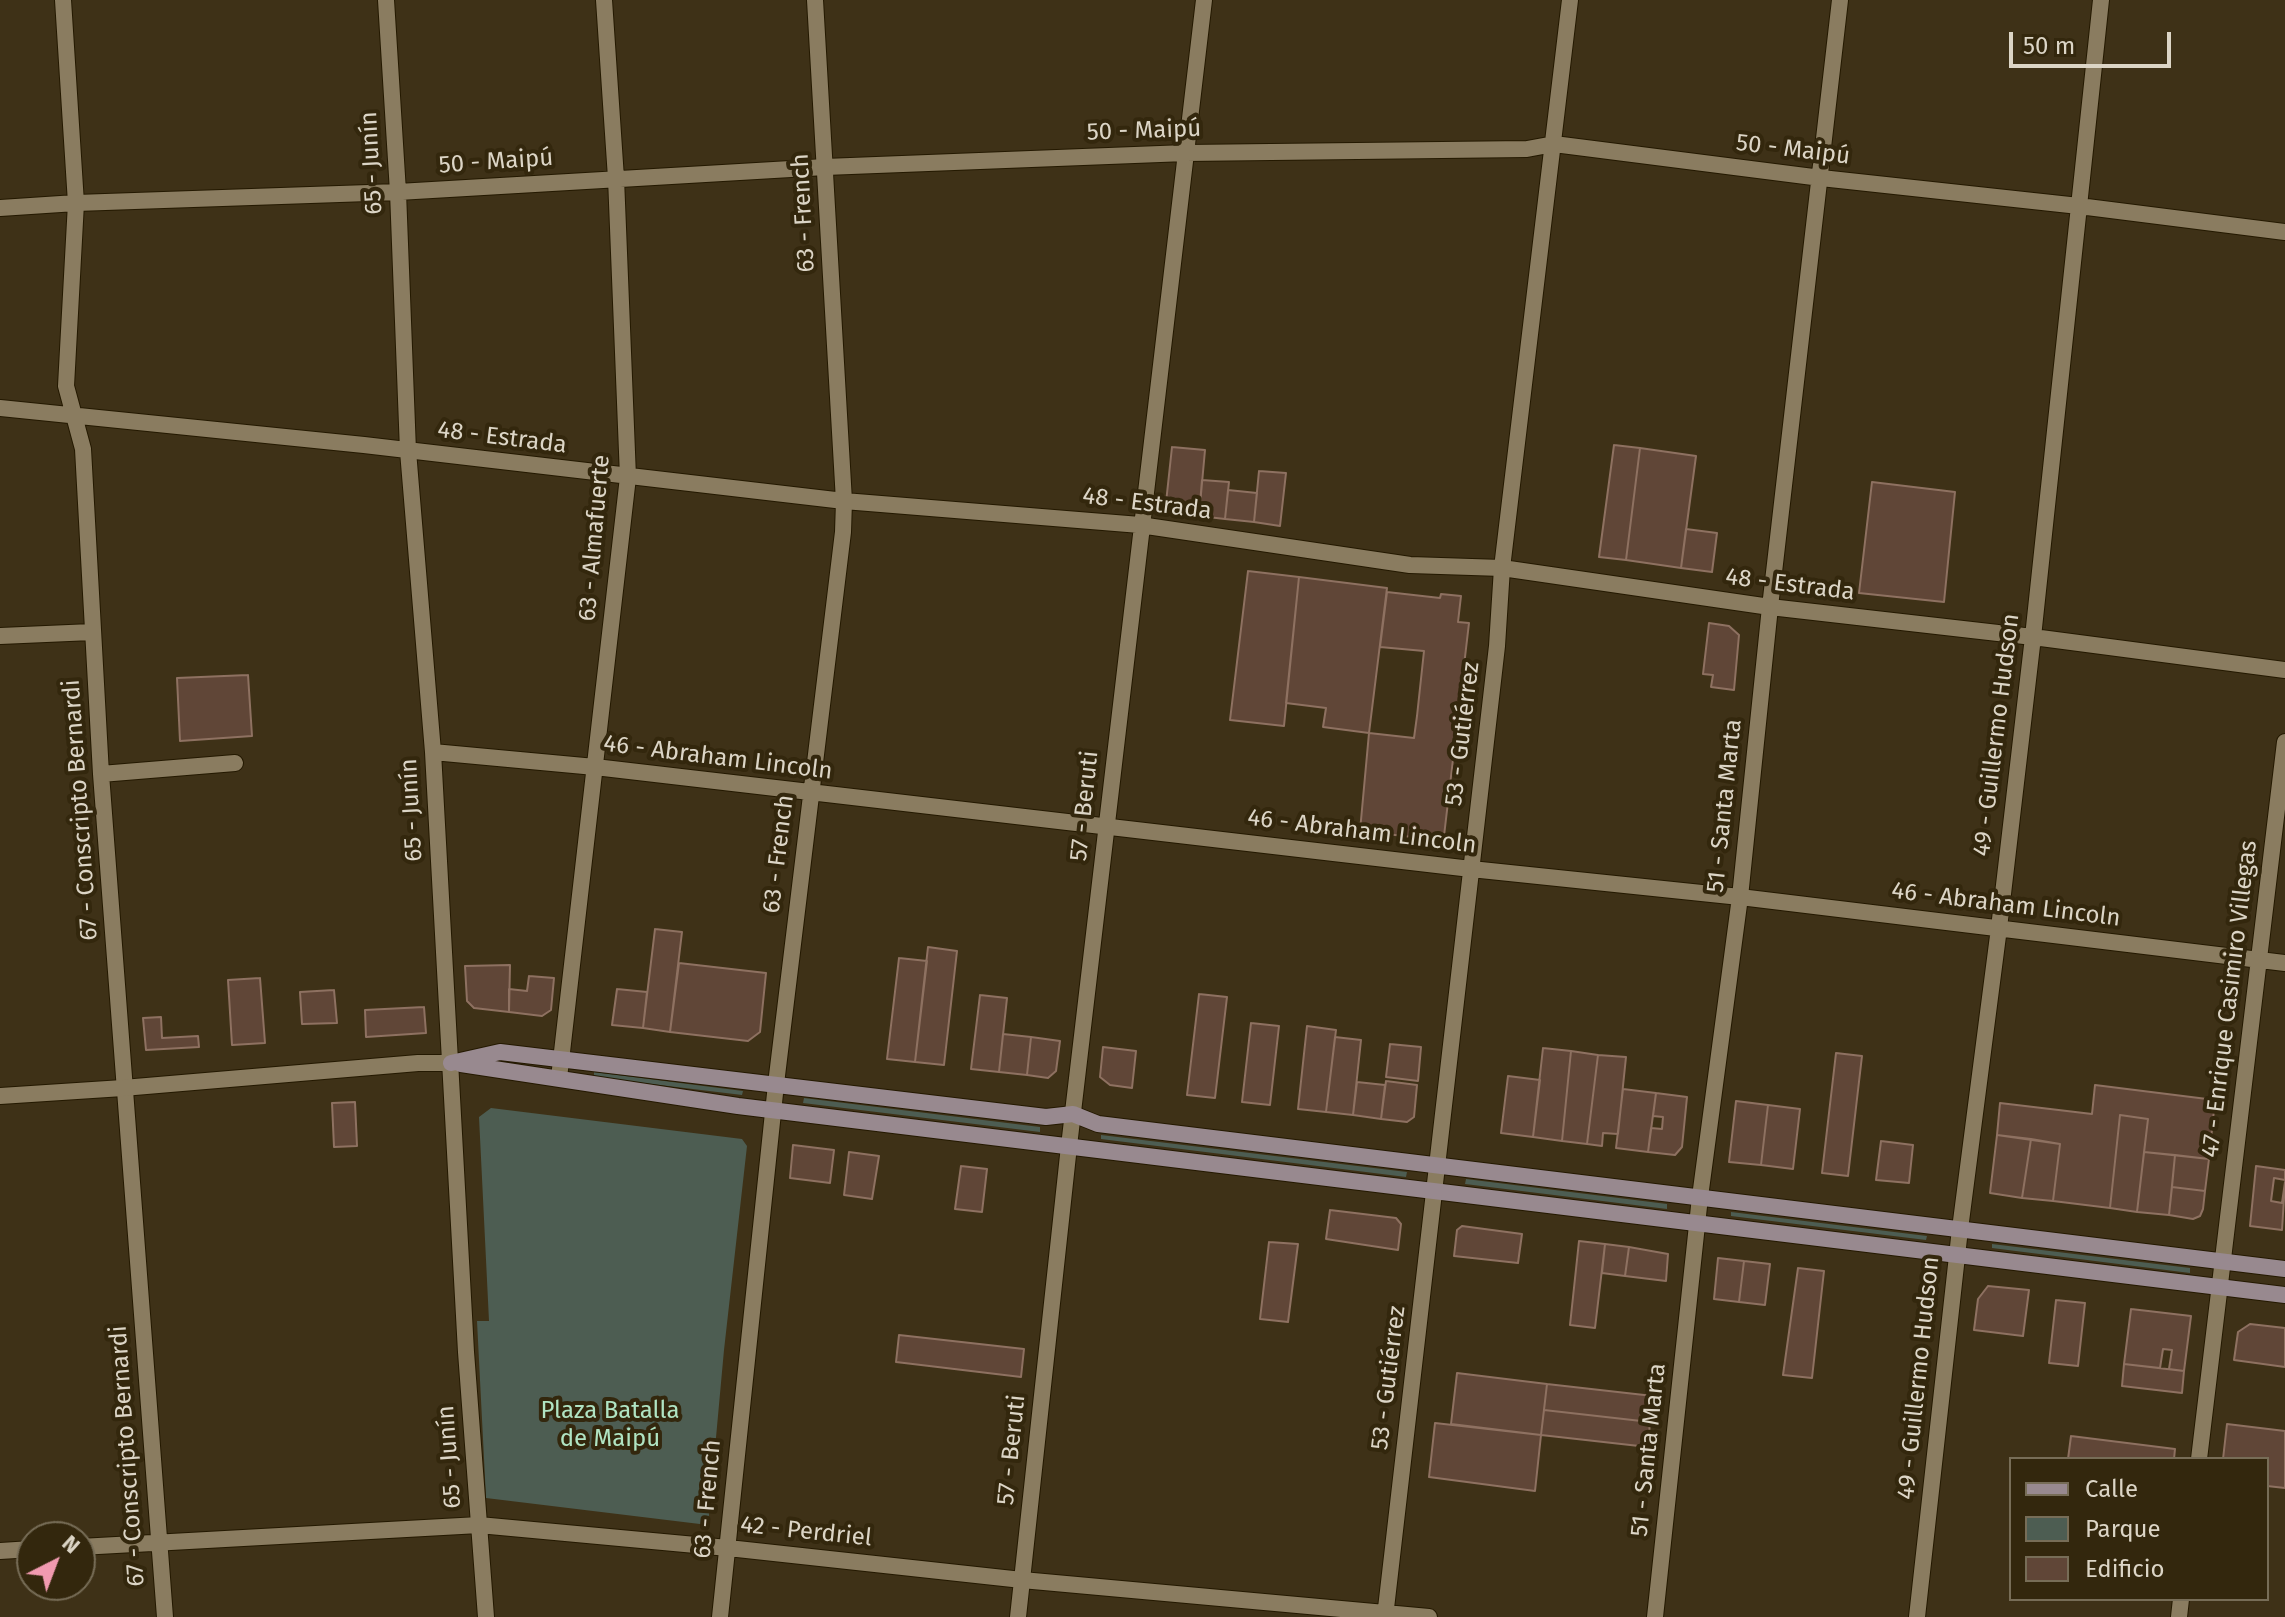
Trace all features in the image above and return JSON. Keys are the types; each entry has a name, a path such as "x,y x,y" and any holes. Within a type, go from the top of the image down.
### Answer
{"main road":[{"path":"451,1063 500,1052 1046,1117 1073,1114 1098,1124 2285,1269"},
{"path":"451,1063 774,1110 2285,1295"}],"street":[{"name":"67 - Conscripto Bernardi","path":"63,0 76,203 66,386 83,449 101,774 122,1032 123,1088 165,1617"},
{"name":"65 - Junín","path":"386,0 398,192 408,451 433,752 466,1352 486,1617"},
{"name":"63 - Almafuerte","path":"559,1078 628,477 616,178 604,0"},
{"name":"63 - French","path":"720,1617 776,1084 843,532 844,501 815,0"},
{"name":"57 - Beruti","path":"1018,1617 1140,525 1204,0"},
{"name":"53 - Gutiérrez","path":"1385,1615 1497,646 1502,568 1570,0"},
{"name":"51 - Santa Marta","path":"1655,1617 1700,1197 1740,897 1840,0"},
{"name":"49 - Guillermo Hudson","path":"1917,1617 1960,1229 2033,637 2101,0"},
{"name":"50 - Maipú","path":"0,208 398,192 825,167 1186,153 1527,149 1554,144 2285,232"},
{"name":"48 - Estrada","path":"0,408 844,501 1140,525 1410,565 1502,568 1770,607 2285,670"},
{"path":"0,636 92,632"},
{"name":"47 - Enrique Casimiro Villegas","path":"2220,1287 2285,742"},
{"name":"46 - Abraham Lincoln","path":"433,752 595,767 810,794 1740,897 2285,963"},
{"path":"101,774 235,763"},
{"path":"0,1096 402,1064 451,1063"},
{"path":"2199,1457 2220,1287"},
{"name":"42 - Perdriel","path":"96,1546 479,1525 1022,1580 1429,1617"}],"green space":[{"path":"594,1072 743,1091 742,1095 594,1077"},
{"path":"804,1098 1040,1127 1040,1132 803,1103"},
{"name":"Plaza Batalla de Maipú","path":"491,1108 742,1139 747,1146 708,1525 486,1498 477,1321 489,1321 479,1117"},
{"path":"1101,1135 1407,1172 1406,1177 1101,1139"},
{"path":"1466,1179 1667,1204 1667,1209 1465,1184"},
{"path":"1731,1212 1927,1236 1926,1240 1731,1216"},
{"path":"1992,1244 2190,1268 2190,1273 1992,1248"}],"building":[{"path":"1614,445 1640,448 1626,560 1599,557"},
{"path":"1172,447 1205,450 1199,516 1165,512"},
{"path":"1640,448 1696,456 1681,568 1626,560"},
{"path":"1259,471 1286,473 1280,526 1254,522"},
{"path":"1202,480 1229,482 1225,519 1199,516"},
{"path":"1872,482 1955,492 1944,602 1859,593"},
{"path":"1228,490 1257,493 1254,522 1225,519"},
{"path":"1686,529 1717,533 1712,572 1681,568"},
{"path":"1248,571 1299,577 1284,726 1230,720"},
{"path":"1299,577 1387,588 1369,733 1323,727 1326,708 1286,703"},
{"path":"1387,592 1440,598 1441,594 1461,596 1458,622 1469,623 1444,836 1439,840 1360,831 1369,733 1414,738 1417,716 1424,651 1380,647"},
{"path":"1709,623 1729,626 1739,635 1734,690 1711,687 1713,675 1703,674"},
{"path":"248,675 252,736 180,741 177,678"},
{"path":"655,929 682,932 670,1032 643,1028"},
{"path":"928,947 957,951 944,1065 915,1062"},
{"path":"899,958 927,961 915,1062 887,1059"},
{"path":"679,963 766,973 760,1032 748,1041 670,1032"},
{"path":"510,965 509,1012 474,1008 467,1001 465,966"},
{"path":"529,976 554,978 551,1010 542,1016 509,1012 509,989 527,991"},
{"path":"260,978 265,1043 232,1045 228,980"},
{"path":"617,989 647,992 643,1028 612,1025"},
{"path":"334,990 337,1023 302,1024 300,992"},
{"path":"1199,994 1227,997 1215,1098 1187,1095"},
{"path":"980,995 1007,998 999,1072 971,1069"},
{"path":"424,1007 426,1033 366,1037 365,1010"},
{"path":"161,1017 162,1038 198,1036 199,1047 146,1050 143,1018"},
{"path":"1251,1023 1279,1026 1270,1105 1242,1102"},
{"path":"1307,1026 1336,1030 1326,1112 1298,1109"},
{"path":"1003,1034 1031,1037 1027,1075 999,1072"},
{"path":"1031,1037 1060,1041 1056,1071 1048,1078 1027,1075"},
{"path":"1335,1037 1361,1040 1353,1115 1326,1112"},
{"path":"1390,1044 1421,1047 1418,1081 1386,1077"},
{"path":"1103,1047 1136,1051 1132,1088 1110,1085 1100,1077"},
{"path":"1543,1048 1571,1051 1562,1141 1533,1137"},
{"path":"1571,1051 1598,1055 1587,1144 1562,1141"},
{"path":"1836,1053 1862,1056 1848,1176 1822,1173"},
{"path":"1598,1055 1626,1057 1618,1134 1603,1133 1602,1146 1587,1144"},
{"path":"1508,1076 1540,1080 1533,1137 1501,1133"},
{"path":"1386,1081 1417,1085 1414,1117 1407,1122 1381,1119"},
{"path":"1357,1082 1385,1085 1381,1119 1353,1115"},
{"path":"2095,1085 2215,1100 2209,1159 2144,1152 2148,1119 2120,1115 2110,1208 2053,1201 2060,1144 1997,1135 2000,1103 2092,1114"},
{"path":"1623,1089 1656,1093 1648,1152 1616,1148"},
{"path":"1656,1093 1687,1097 1682,1147 1675,1155 1648,1152 1651,1128 1662,1129 1663,1117 1653,1116"},
{"path":"1736,1101 1768,1105 1761,1165 1729,1162"},
{"path":"355,1102 357,1146 334,1147 332,1103"},
{"path":"1768,1105 1800,1109 1793,1169 1761,1165"},
{"path":"2120,1115 2148,1119 2137,1212 2110,1208"},
{"path":"1997,1135 2031,1139 2022,1198 1990,1193"},
{"path":"2031,1139 2060,1144 2053,1201 2022,1198"},
{"path":"1881,1141 1913,1145 1909,1183 1876,1180"},
{"path":"793,1145 834,1150 830,1183 790,1178"},
{"path":"849,1152 879,1156 872,1199 844,1195"},
{"path":"2144,1152 2175,1155 2169,1215 2137,1212"},
{"path":"2175,1155 2209,1159 2205,1191 2172,1187"},
{"path":"961,1166 987,1169 982,1212 955,1209"},
{"path":"2256,1166 2285,1170 2285,1180 2274,1178 2271,1201 2282,1203 2285,1182 2282,1230 2250,1226"},
{"path":"2172,1187 2205,1191 2200,1216 2193,1219 2169,1215"},
{"path":"1330,1210 1396,1218 1401,1224 1398,1250 1326,1239"},
{"path":"1462,1226 1522,1234 1518,1263 1454,1256 1457,1230"},
{"path":"1579,1241 1605,1244 1595,1328 1570,1325"},
{"path":"1269,1242 1298,1244 1288,1322 1260,1319"},
{"path":"1605,1244 1629,1247 1625,1276 1602,1273"},
{"path":"1629,1247 1668,1254 1666,1281 1625,1276"},
{"path":"1718,1258 1744,1261 1739,1302 1714,1299"},
{"path":"1744,1261 1770,1264 1765,1305 1739,1302"},
{"path":"1798,1268 1824,1271 1812,1378 1783,1375"},
{"path":"1988,1286 2029,1290 2023,1336 1974,1330 1978,1299"},
{"path":"2056,1300 2085,1303 2078,1366 2049,1363"},
{"path":"2131,1309 2191,1316 2184,1371 2169,1369 2172,1350 2163,1349 2160,1368 2124,1364"},
{"path":"2250,1324 2285,1328 2285,1367 2234,1360 2238,1332"},
{"path":"899,1335 1024,1349 1021,1377 896,1362"},
{"path":"2124,1364 2184,1371 2182,1393 2122,1386"},
{"path":"1457,1373 1547,1384 1541,1435 1451,1424"},
{"path":"1547,1384 1653,1396 1650,1422 1544,1410"},
{"path":"1544,1410 1650,1422 1648,1447 1541,1435"},
{"path":"1435,1423 1541,1435 1535,1491 1429,1477"},
{"path":"2227,1424 2285,1431 2285,1488 2269,1486 2269,1457 2223,1457"},
{"path":"2071,1436 2175,1449 2174,1457 2068,1457"}]}
